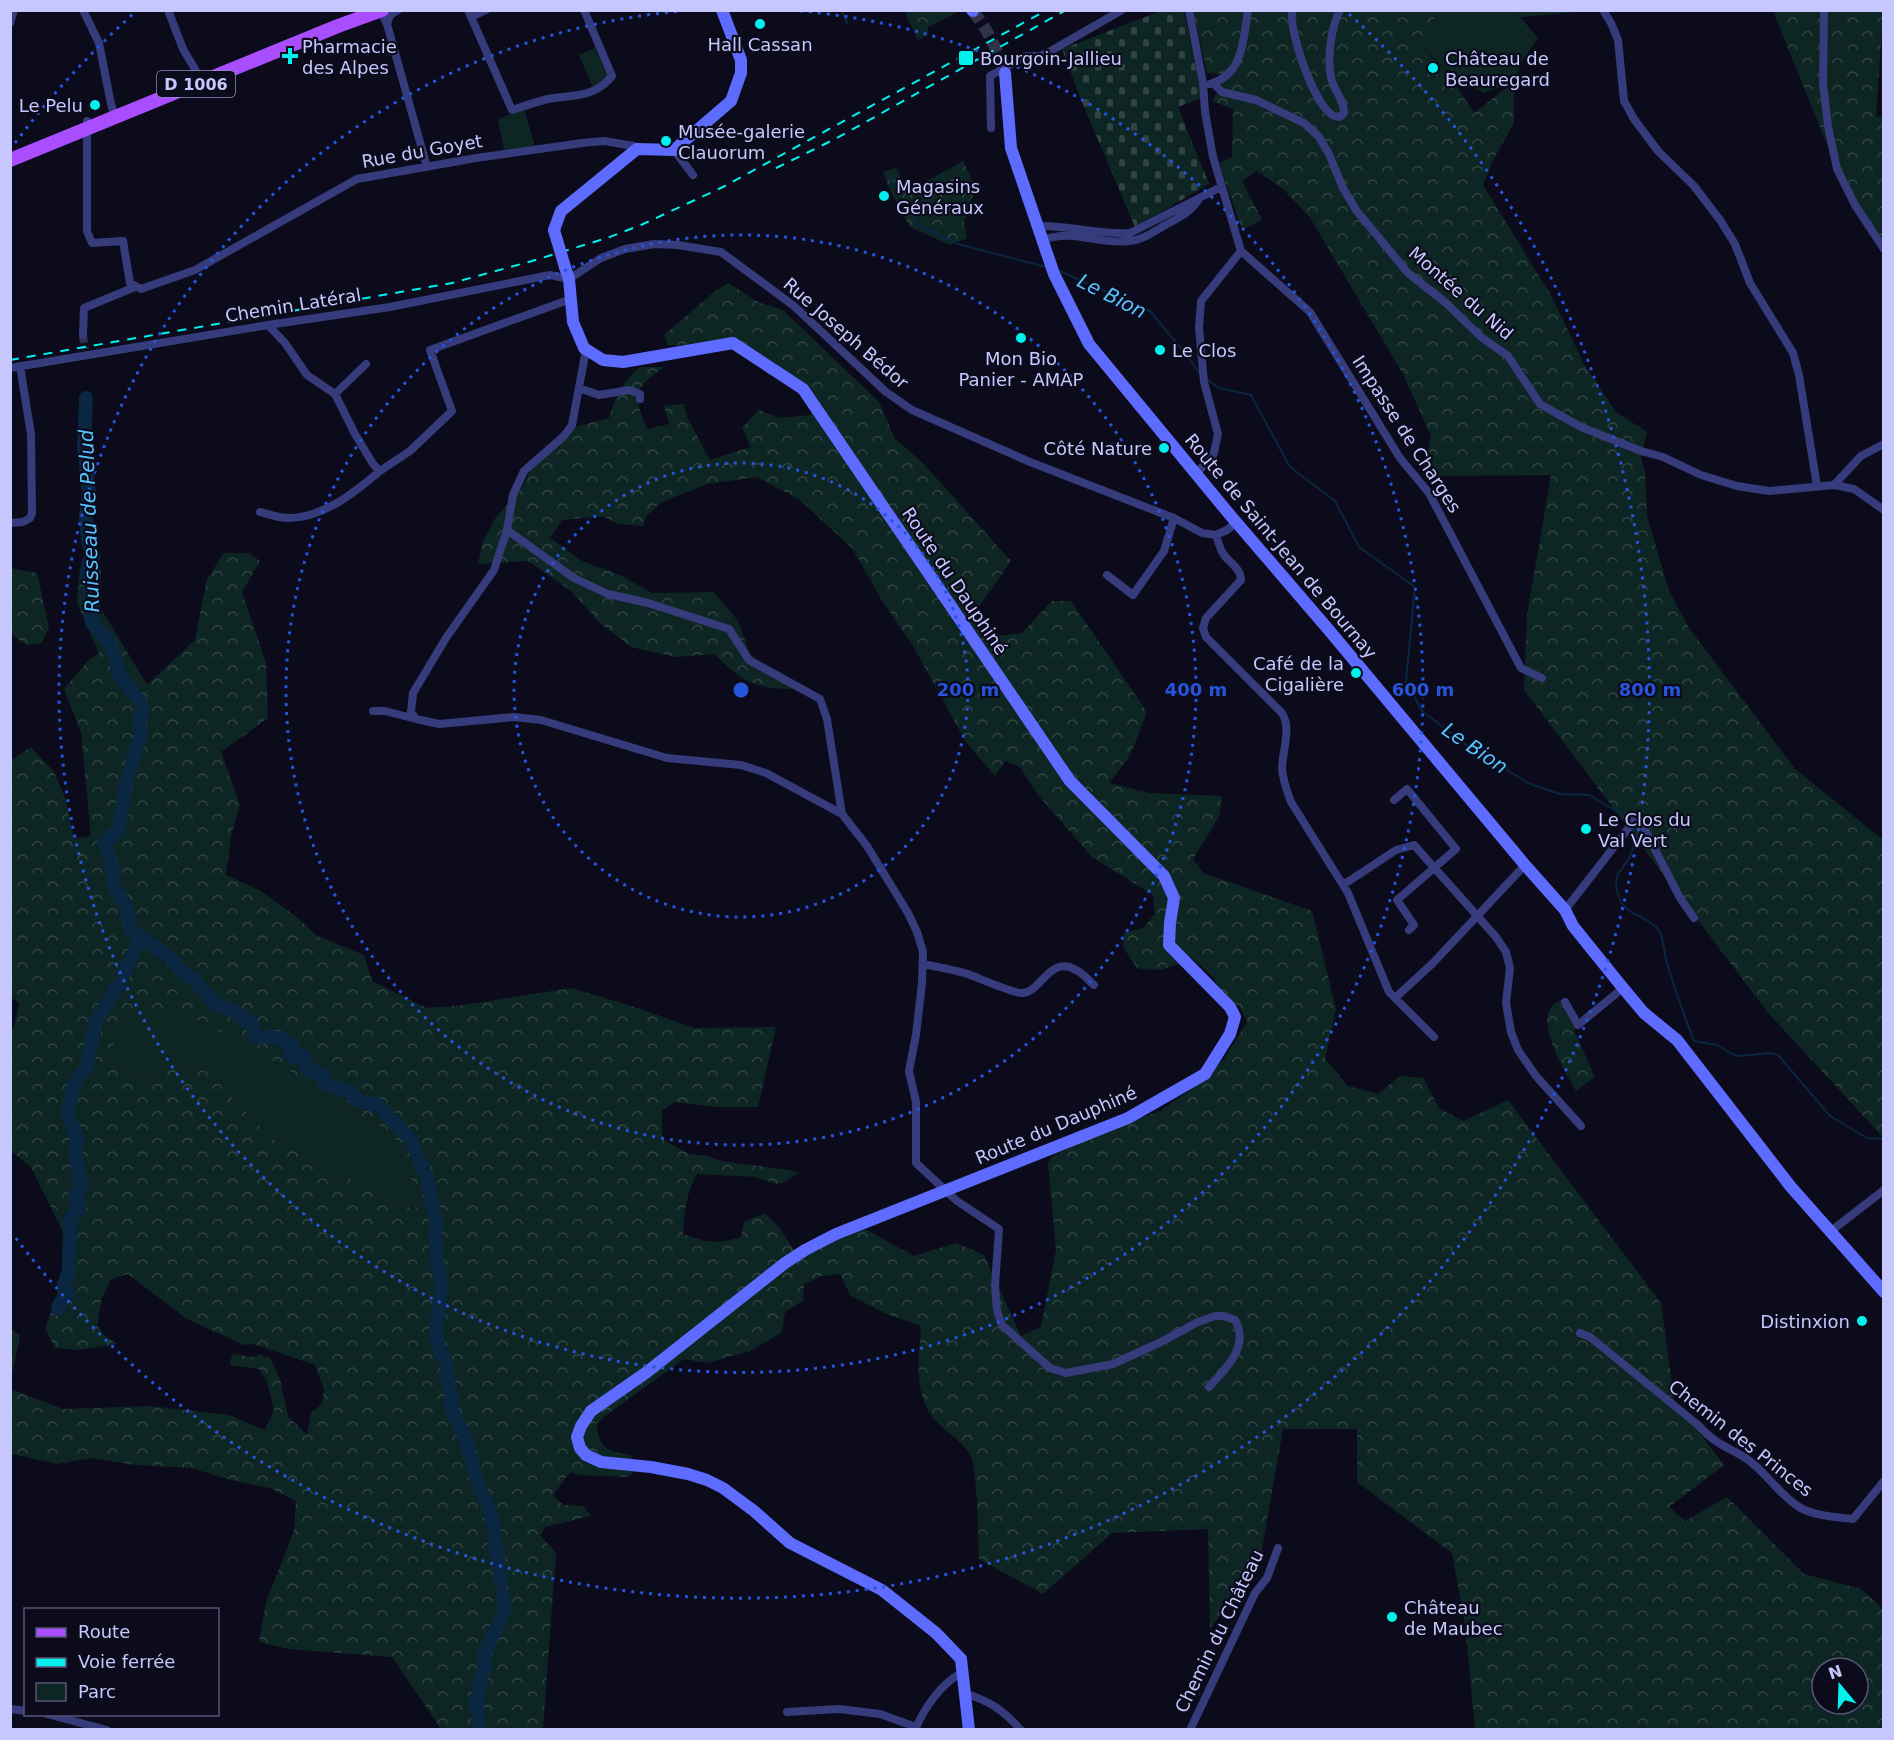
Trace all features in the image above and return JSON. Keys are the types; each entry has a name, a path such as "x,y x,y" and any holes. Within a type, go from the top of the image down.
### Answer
{"main road":[{"name":"D 1006","path":"201,78 358,10"},
{"name":"D 1006","path":"11,155 201,78 383,10"}],"street":[{"path":"10,23 14,10"},
{"path":"83,10 99,43 114,113"},
{"path":"168,10 183,50 201,78"},
{"path":"383,10 382,15 387,24 427,167"},
{"path":"387,24 390,15 398,10"},
{"path":"486,10 469,14 512,110 548,99 582,95 606,85 612,76 584,10"},
{"path":"416,719 411,712 413,693 446,638 494,570 507,530 513,495 524,471 564,436 572,425 585,355 573,322 567,273 554,230 561,210 637,149 674,150 731,101 741,73 741,60 722,10"},
{"path":"991,128 990,76 1026,56 1040,56 1122,10"},
{"path":"1189,10 1203,83 1204,112 1221,187 1241,251 1201,301 1199,328 1204,382 1218,434 1216,448 1209,461 1196,472"},
{"path":"1203,83 1213,83 1232,71 1239,62 1248,10"},
{"path":"1292,10 1291,20 1296,46 1317,93 1329,113 1340,117 1344,112 1344,105 1332,82 1329,66 1336,18 1340,10"},
{"path":"1603,10 1618,40 1624,101 1634,119 1658,151 1694,186 1720,220 1735,244 1750,282 1793,353 1799,375 1816,486"},
{"path":"1824,10 1824,83 1828,126 1837,169 1855,205 1884,249"},
{"name":"Route de Saint-Jean de Bournay","path":"1005,73 1011,148 1046,254 1089,344 1236,523 1564,910 1573,926 1623,988 1644,1013 1677,1040 1791,1187 1884,1292"},
{"name":"Montée du Nid","path":"1213,83 1222,92 1256,100 1304,123 1319,137 1356,210 1414,278 1446,303 1481,337 1508,356 1540,404 1581,427 1641,451 1663,457 1701,475 1744,488 1769,491 1834,485"},
{"path":"88,124 87,231 92,243 123,241 133,285"},
{"name":"Rue du Goyet","path":"83,335 84,308 133,285 141,289 195,270 357,178 582,143 604,141 634,146 637,149"},
{"path":"674,150 693,175"},
{"path":"1037,226 1063,226 1116,234 1130,233 1221,187"},
{"path":"1042,240 1056,235 1070,235 1111,242 1131,241 1148,235 1192,209 1199,199"},
{"name":"Rue Joseph Bédor","path":"567,273 625,249 654,244 678,245 721,252 794,306 886,392 912,410 1030,462 1174,518 1202,533 1216,535"},
{"name":"Impasse de Charges","path":"1241,251 1310,312 1400,458 1429,493 1521,668 1542,678"},
{"name":"Chemin Latéral","path":"10,368 86,353 390,307 567,273"},
{"path":"260,512 285,518 306,517 350,496 380,471 410,451 452,411 430,350 570,299"},
{"path":"268,325 285,343 307,375 335,394 355,434 373,464 380,471"},
{"name":"Route du Dauphiné","path":"584,348 603,360 623,362 733,343 803,389 1070,782 1164,876 1174,898 1169,945 1230,1007 1235,1017 1230,1034 1205,1074 1128,1118 836,1234 792,1259 647,1372 591,1412 581,1426 577,1437 580,1448 586,1455 601,1462 651,1467 707,1480 723,1488 754,1511 790,1543 882,1590 936,1633 962,1659 961,1673 969,1730"},
{"path":"335,394 366,364"},
{"path":"10,523 23,522 30,518 32,513 31,434 20,366"},
{"path":"579,388 599,395 628,390 640,394 640,399"},
{"path":"1834,485 1861,456 1884,444"},
{"path":"1834,485 1854,489 1884,510"},
{"path":"1107,575 1133,595 1164,551 1174,518"},
{"path":"1236,523 1216,535 1220,548 1241,573 1241,580 1206,618 1203,628 1206,637 1282,712 1287,721 1282,770 1285,788 1291,802 1343,885 1389,992 1434,1037"},
{"path":"507,530 574,578 608,594 648,603 729,629 749,660 820,699 827,719 842,813"},
{"path":"373,711 385,711 439,724 514,717 541,720 667,758 741,765 766,772 842,813 867,846 917,932 923,952 923,964 916,1035 909,1071 916,1102 916,1162 943,1190 999,1229 995,1286 1002,1325 1050,1368 1066,1373 1113,1364 1198,1322 1215,1316 1224,1316 1235,1320 1241,1336 1240,1344 1226,1368 1209,1387"},
{"path":"1394,800 1407,789 1456,849 1397,900 1414,926 1409,930"},
{"path":"1564,910 1638,816 1680,898 1694,918"},
{"path":"1343,885 1396,850 1414,845 1478,915 1506,951 1510,968 1506,1003 1510,1032 1518,1050 1536,1076 1581,1126"},
{"path":"1395,998 1433,963 1525,866"},
{"path":"923,964 965,973 1022,993 1032,990 1044,976 1054,969 1065,967 1076,969 1094,985"},
{"path":"1564,1002 1578,1024 1623,988"},
{"path":"1831,1231 1884,1190"},
{"name":"Chemin des Princes","path":"1580,1334 1590,1337 1726,1449 1744,1457 1798,1507 1812,1513 1853,1519 1884,1481"},
{"name":"Chemin du Château","path":"1190,1730 1256,1593 1267,1578 1278,1548"},
{"path":"788,1712 839,1709 880,1714 916,1728 933,1699 952,1677 961,1673"},
{"path":"964,1693 985,1700 1006,1712 1021,1730"},
{"path":"54,1716 107,1730"}],"green space":[{"path":"908,10 960,11 928,27 928,35 918,40 906,15"},
{"path":"1444,10 1515,11 1538,38 1523,60 1514,82 1483,93 1449,71 1427,51 1421,43 1431,21"},
{"path":"1161,11 1184,11 1202,98 1178,107 1209,184 1135,227 1062,49"},
{"path":"1193,11 1444,11 1431,21 1422,43 1431,57 1446,70 1474,113 1514,82 1514,123 1493,160 1483,185 1552,297 1584,364 1616,412 1647,432 1641,458 1645,472 1647,516 1669,591 1689,628 1795,769 1883,840 1883,1137 1769,1014 1524,690 1527,615 1551,475 1423,476 1431,436 1403,374 1309,216 1283,189 1257,171 1242,181 1262,220 1242,230 1219,163 1232,157 1233,109 1212,101 1230,70 1223,74 1207,73"},
{"path":"1515,11 1585,11 1521,17"},
{"path":"1773,11 1883,11 1876,118 1883,116 1883,249 1837,169"},
{"path":"595,48 609,80 593,87 579,55"},
{"path":"524,109 535,146 504,150 498,119"},
{"path":"963,161 976,188 964,222 967,238 950,245 910,227 883,172 896,168 908,192"},
{"path":"728,283 760,303 783,310 879,402 895,439 922,462 1011,561 971,618 988,637 1022,633 1052,601 1071,601 1147,712 1130,756 1109,783 1149,793 1222,796 1219,817 1193,859 1203,873 1312,911 1336,1009 1325,1059 1348,1086 1378,1094 1400,1076 1423,1078 1439,1108 1463,1121 1508,1100 1661,1303 1674,1399 1724,1465 1669,1507 1685,1521 1727,1497 1804,1574 1861,1589 1883,1609 1883,1729 1475,1729 1465,1625 1452,1553 1357,1482 1357,1429 1283,1429 1260,1560 1210,1629 1208,1529 1112,1533 1043,1594 979,1559 973,1462 970,1454 959,1441 937,1422 924,1401 919,1376 921,1326 884,1313 850,1295 840,1274 822,1276 804,1284 803,1301 785,1312 782,1332 750,1351 707,1363 684,1359 605,1416 596,1425 600,1440 606,1448 631,1455 636,1469 628,1477 580,1475 570,1472 553,1495 563,1505 583,1506 591,1516 545,1527 540,1535 556,1553 543,1729 441,1729 392,1657 288,1649 259,1642 266,1602 294,1531 296,1501 270,1488 231,1480 191,1468 136,1465 91,1458 57,1464 11,1454 11,1389 63,1409 150,1406 229,1415 265,1430 274,1411 267,1381 259,1369 230,1365 232,1354 252,1357 261,1354 264,1357 269,1356 280,1379 288,1416 307,1435 311,1413 322,1404 324,1389 315,1365 253,1344 244,1345 187,1319 128,1274 111,1279 102,1298 97,1325 104,1335 117,1344 77,1350 55,1348 45,1328 55,1302 64,1263 63,1232 31,1167 11,1151 11,1029 15,1024 19,1003 11,997 11,760 31,747 54,772 66,800 74,839 91,836 81,732 64,689 88,661 99,653 77,603 80,567 101,569 100,607 147,685 195,640 207,579 224,553 249,553 260,561 242,592 266,663 268,718 221,752 240,805 231,836 226,875 259,890 297,917 317,936 364,955 372,981 427,1008 457,1006 571,988 695,1028 776,1027 758,1107 715,1107 675,1102 662,1111 662,1139 689,1154 799,1173 776,1184 756,1177 697,1174 686,1203 683,1234 712,1242 741,1237 744,1222 765,1213 778,1226 794,1250 852,1222 914,1256 956,1243 984,1255 1021,1336 1041,1327 1056,1250 1048,1163 1052,1156 1115,1127 1160,1111 1201,1083 1224,1059 1247,1022 1240,1007 1226,998 1213,977 1191,957 1165,968 1152,970 1137,968 1123,947 1124,933 1143,928 1155,914 1153,895 1092,857 1038,795 1020,767 1005,761 995,776 966,742 912,644 884,604 852,548 800,500 757,477 707,484 662,502 646,516 643,526 618,524 603,516 562,520 550,538 582,561 622,576 652,593 714,592 738,621 750,654 792,689 767,687 748,681 714,654 676,657 631,647 600,623 570,590 528,561 478,564 483,541 496,517 522,488 531,469 575,427 609,418 620,390 640,367 664,367 641,387 639,393 639,407 647,429 669,424 664,406 684,404 687,417 710,460 751,447 742,428 759,410 780,418 811,415 815,397 728,340 692,346 668,345 664,335 714,292","holes":["137,1002 162,1011 191,1016 282,1066 392,1133 423,1206 406,1208 271,1138 207,1071 170,1066 151,1078 126,1072 110,1058 116,1035"]},
{"path":"10,568 37,573 49,627 42,643 26,645 11,634"},
{"path":"1561,1000 1577,1028 1574,1030 1595,1077 1576,1091 1558,1057 1548,1029 1551,1007"},
{"path":"137,1002 162,1011 191,1015 282,1066 392,1133 423,1206 406,1208 271,1138 207,1071 170,1066 151,1078 126,1072 110,1058 116,1035"},
{"path":"11,1329 20,1335 11,1381"}],"waterway":[{"name":"Le Bion","path":"841,10 847,23"},
{"name":"Le Bion","path":"891,178 916,224 958,244 1046,267"},
{"name":"Le Bion","path":"1057,270 1150,311 1201,375"},
{"name":"Le Bion","path":"1208,380 1219,388 1251,395 1290,467 1335,501 1359,547 1415,587 1406,681 1422,711 1469,747 1530,784 1560,794 1589,795 1628,818"},
{"name":"Ruisseau de Pelud","path":"86,398 84,447 89,492 86,517 88,541 93,557 89,562 87,574 90,581 92,623 110,644 119,674 142,704 139,721 141,733 126,783 119,830 104,843 112,864 114,887 127,908 131,931 169,957 182,972 193,978 214,1003 239,1014 246,1021 251,1021 255,1035 259,1038 272,1037 289,1043 292,1046 290,1054 293,1057 304,1056 308,1071 318,1072 326,1083 351,1092 356,1099 362,1102 378,1105 410,1139 427,1177 437,1226 435,1232 438,1270 442,1287 436,1328 438,1346 447,1364 448,1383 452,1395 450,1407 464,1434 480,1490 488,1505 501,1582"},
{"name":"Le Bion","path":"1633,829 1632,852 1616,880 1618,896 1628,910 1648,921 1660,932 1670,973 1694,1041 1717,1045 1740,1056 1770,1053 1778,1055 1830,1116 1867,1138 1884,1139"},
{"path":"123,975 138,944 145,940"},
{"path":"58,1309 69,1293 64,1285 69,1270 70,1220 79,1208 75,1194 81,1188 76,1154 77,1139 68,1115 69,1105 76,1080 87,1066 95,1023 118,985"},
{"name":"Ruisseau de Pelud","path":"480,1730 475,1701 479,1697 480,1680 486,1666 483,1657 504,1612 503,1595"}],"tunnel":[{"path":"973,11 992,40 1005,73"},
{"path":"83,335 85,349"}],"railway":[{"path":"10,360 452,283 607,238 723,187 1047,10"},
{"path":"776,168 837,138 1066,10"}],"place":[{"name":"Hall Cassan","path":"760,24"},
{"name":"Pharmacie des Alpes","path":"290,56"},
{"name":"Bourgoin-Jallieu","path":"966,58"},
{"name":"Château de Beauregard","path":"1433,68"},
{"name":"Le Pelu","path":"95,105"},
{"name":"Musée-galerie Clauorum","path":"666,141"},
{"name":"Magasins Généraux","path":"884,196"},
{"name":"Mon Bio Panier - AMAP","path":"1021,338"},
{"name":"Le Clos","path":"1160,350"},
{"name":"Côté Nature","path":"1164,448"},
{"name":"Café de la Cigalière","path":"1356,673"},
{"name":"Le Clos du Val Vert","path":"1586,829"},
{"name":"Distinxion","path":"1862,1321"},
{"name":"Château de Maubec","path":"1392,1617"}]}
